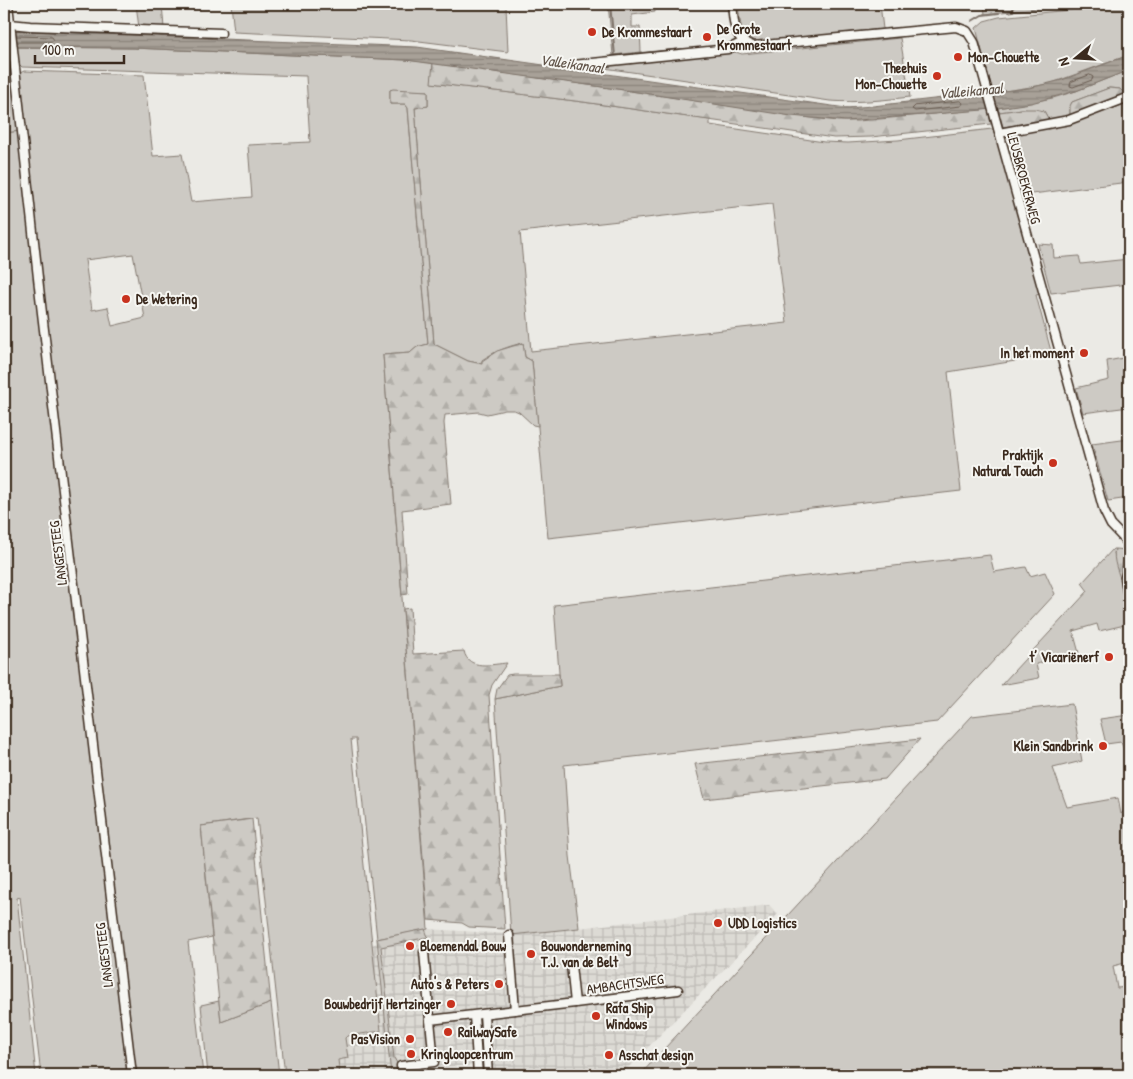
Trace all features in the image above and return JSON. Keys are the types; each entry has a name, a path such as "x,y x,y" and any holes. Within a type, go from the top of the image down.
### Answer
{"street":[{"name":"LANGESTEEG","path":"8,4 41,305 132,1075"},
{"path":"732,4 735,31 743,42"},
{"path":"10,26 221,34"},
{"name":"LEUSBROEKERWEG","path":"575,65 603,60 728,49 743,42 756,46 956,27 967,31 974,42 1104,511 1111,525 1129,544"},
{"path":"999,133 1069,120 1129,97"},
{"path":"1129,560 1125,578 1129,603"},
{"path":"509,935 515,1010"},
{"path":"402,1075 401,1066 434,1062 424,952"},
{"name":"AMBACHTSWEG","path":"571,965 575,1003"},
{"name":"AMBACHTSWEG","path":"430,1020 678,990"},
{"path":"484,1014 488,1075"},
{"path":"474,1016 478,1075"}],"shaded area":[{"path":"769,905 778,914 621,1075 476,1075 474,1065 433,1068 433,1075 340,1075 338,1060 347,1058 345,1038 379,1031 371,945 428,929 510,934 579,928"}],"green space":[{"path":"136,4 162,4 164,28 139,28"},
{"path":"231,4 530,4 506,6 508,52 411,40 234,32"},
{"path":"608,4 655,4 655,12 632,15 632,27 640,27 641,52 613,55"},
{"path":"738,4 880,4 883,29 757,42 747,36 744,31 740,21"},
{"path":"984,4 1071,4 985,14"},
{"path":"1129,4 1129,55 1049,84 993,93 976,28 984,21 999,17"},
{"path":"900,38 910,97 880,100 830,101 584,65 729,50 742,54"},
{"path":"15,47 133,48 406,60 433,63 432,83 710,120 710,125 824,142 848,143 898,140 992,129 995,130 1040,294 1036,295 1052,355 948,372 961,491 548,538 532,361 525,357 523,343 491,354 482,360 482,364 468,361 434,344 415,108 428,106 428,91 390,90 390,104 405,104 408,108 428,344 417,347 410,353 383,355 428,929 377,939 356,739 351,739 381,1031 347,1036 345,1038 348,1058 338,1060 340,1075 285,1075 257,818 201,826 212,937 188,942 203,1075 134,1075 18,74 24,71 144,75 153,156 182,154 191,202 252,197 248,145 310,142 306,76 22,67 17,62","holes":["772,204 787,323 531,351 520,232","133,254 145,318 112,326 108,307 92,310 85,260"]},
{"path":"433,63 838,121 858,121 988,109 991,124 871,137 834,138 583,102 431,83"},
{"path":"1129,70 1129,93 1126,95 1120,89 1109,88 1072,102 1070,115 1049,120 1044,111 1022,109 999,112 998,108 1053,98"},
{"path":"13,73 20,131 4,133 4,124 11,115 8,79"},
{"path":"1109,88 1120,89 1126,95 1070,115 1072,102"},
{"path":"390,90 428,91 428,106 415,108 434,344 468,361 482,364 482,361 497,351 523,343 525,357 532,361 538,426 533,425 519,412 514,410 487,414 479,412 445,415 444,423 451,504 402,510 408,594 402,595 383,355 410,353 417,347 428,344 408,108 405,104 390,104"},
{"path":"1129,100 1129,182 1024,195 1008,135 1064,124"},
{"path":"1022,109 1044,111 1049,120 1003,127 999,112"},
{"path":"20,131 128,1069 90,1075 41,1075 20,897 17,898 36,1075 4,1075 4,133"},
{"path":"1038,244 1053,245 1054,258 1079,256 1081,264 1129,259 1129,284 1051,293"},
{"path":"1129,357 1129,407 1083,413 1076,388 1109,380 1107,361"},
{"path":"1129,439 1129,498 1108,501 1092,444"},
{"path":"1115,549 1114,553 1129,613 1129,624 1099,631 1097,624 1073,631 1079,653 1036,664 1039,678 1001,685 1088,591 1082,583"},
{"path":"1115,549 1129,550 1122,584 1115,562"},
{"path":"990,555 994,572 1026,567 1030,576 1045,572 1055,594 937,722 564,765 570,856 579,928 511,935 495,699 560,686 554,605"},
{"path":"410,608 413,654 464,651 466,657 476,664 507,663 492,685 489,695 505,929 469,927 462,923 428,920 403,609"},
{"path":"559,674 560,686 495,699 497,689 507,675"},
{"path":"1072,704 1082,761 1053,768 1067,807 1118,798 1121,814 1129,805 1129,962 1113,966 1117,988 1129,987 1129,1075 640,1075 972,716"},
{"path":"1129,715 1129,752 1125,752 1121,742 1106,744 1100,719"},
{"path":"920,739 885,779 704,799 695,764"},
{"path":"252,819 271,1003 221,1022 201,826"},
{"path":"425,929 428,937 381,947 394,1058 397,1063 398,1075 391,1075 377,939"},
{"path":"219,1001 221,1022 271,1003 279,1075 208,1075 201,1005"}],"water":[{"path":"4,30 417,47 846,108 1029,88 1062,80 1129,55 1129,70 1076,91 1031,103 983,110 846,121 791,116 624,90 406,60 133,48 4,47"}],"waterway":[{"path":"610,4 615,56"},
{"path":"1008,12 1013,11 1014,4"},
{"path":"972,21 982,15 999,13"},
{"path":"612,56 682,49"}],"place":[{"name":"De Krommestaart","path":"592,32"},
{"name":"De Grote Krommestaart","path":"707,37"},
{"name":"Mon-Chouette","path":"958,57"},
{"name":"Theehuis Mon-Chouette","path":"937,76"},
{"name":"De Wetering","path":"126,299"},
{"name":"In het moment","path":"1084,353"},
{"name":"Praktijk Natural Touch","path":"1053,463"},
{"name":"t’ Vicariënerf","path":"1109,657"},
{"name":"Klein Sandbrink","path":"1103,746"},
{"name":"UDD Logistics","path":"718,923"},
{"name":"Bloemendal Bouw","path":"410,946"},
{"name":"Bouwonderneming T.J. van de Belt","path":"531,954"},
{"name":"Auto's & Peters","path":"499,984"},
{"name":"Bouwbedrijf Hertzinger","path":"451,1004"},
{"name":"Rafa Ship Windows","path":"596,1016"},
{"name":"RailwaySafe","path":"448,1032"},
{"name":"PasVision","path":"410,1039"},
{"name":"Kringloopcentrum","path":"411,1054"},
{"name":"Asschat design","path":"609,1055"}],"water label":[{"name":"Valleikanaal","path":"572,64"},
{"name":"Valleikanaal","path":"971,91"}]}
